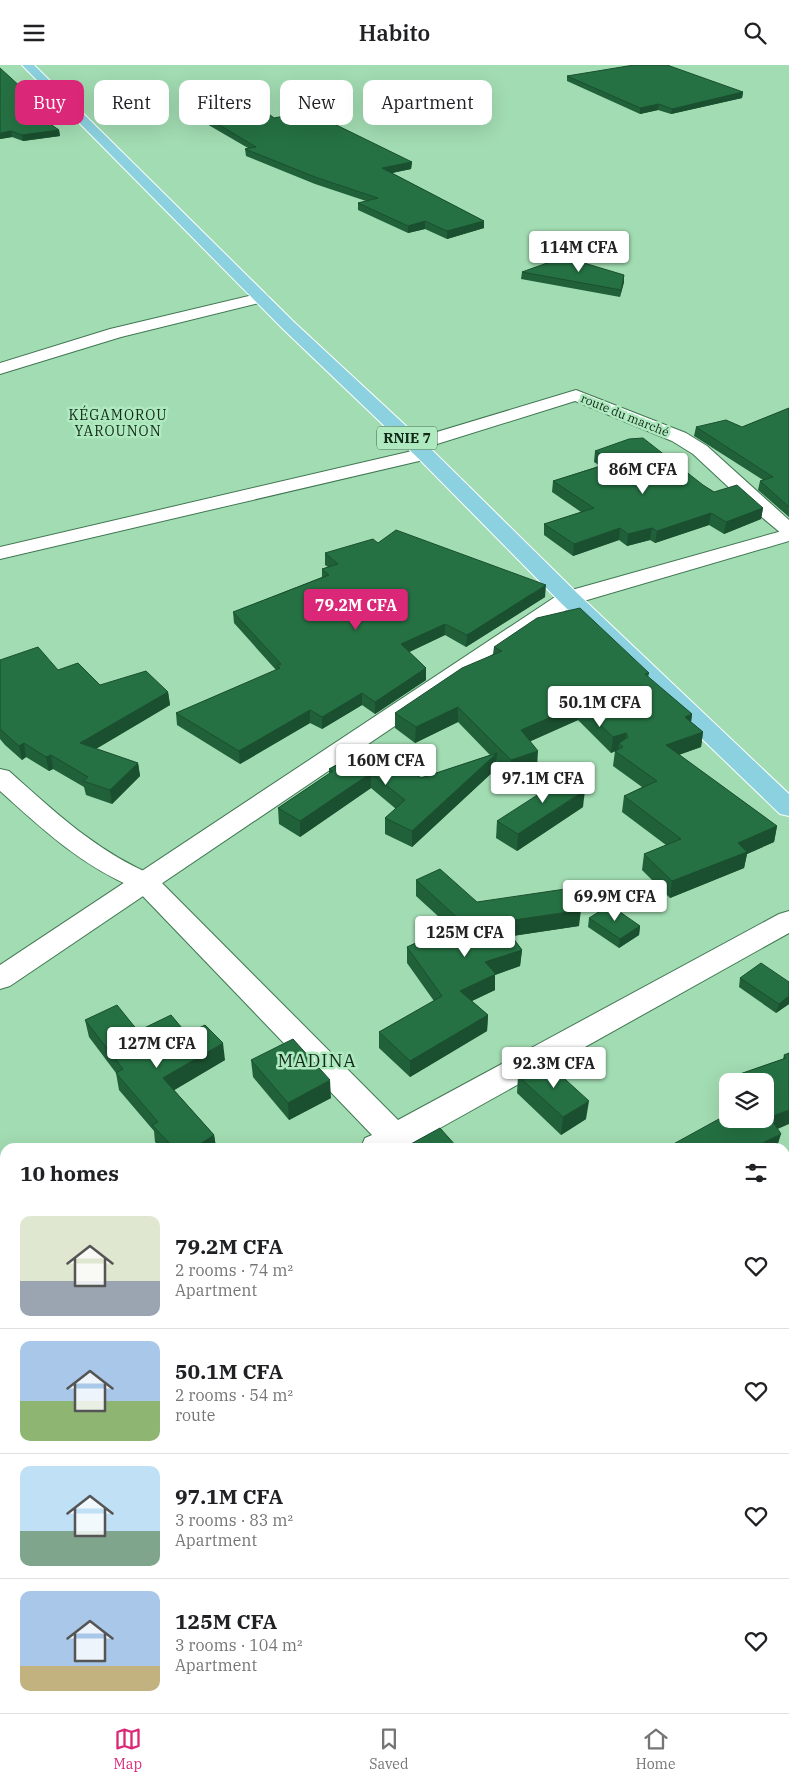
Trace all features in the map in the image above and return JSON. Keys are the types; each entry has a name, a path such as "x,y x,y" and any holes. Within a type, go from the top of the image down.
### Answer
{"main road":[{"name":"RNIE 7","path":"28,65 261,298 420,450 569,599 789,808"}],"street":[{"path":"0,369 116,333 261,298"},
{"name":"route du marché","path":"420,450 576,395 678,437 700,450 759,505 787,536"},
{"path":"0,553 420,450"},
{"path":"0,979 569,599 787,536"},
{"path":"0,777 63,832 87,850 110,865 145,883 386,1143 789,921"}],"building":[{"path":"634,65 667,65 743,92 672,109 659,104 640,108 567,76"},
{"path":"0,68 15,82 15,125 52,125 59,130 22,135 11,131 0,133"},
{"path":"270,115 274,118 280,117 280,125 336,125 412,162 382,168 484,221 447,231 425,221 408,226 358,203 378,198 315,177 245,149 256,147 219,125 270,125"},
{"path":"564,257 624,275 621,290 522,272"},
{"path":"789,408 789,507 760,481 773,477 696,427 726,420 742,427"},
{"path":"643,438 714,492 737,485 763,508 726,522 711,513 657,531 652,528 628,534 620,528 574,544 544,524 594,508 553,481 601,466 599,464 611,460 595,451 629,439"},
{"path":"396,530 546,585 467,635 445,624 401,644 426,668 375,702 362,693 322,717 310,710 239,751 176,713 280,668 277,666 281,664 233,612 329,575 322,569 338,564 325,553 373,539 378,543"},
{"path":"580,608 649,673 645,674 692,714 685,717 703,732 666,745 777,826 738,843 747,852 672,881 644,854 681,839 624,796 657,781 615,751 623,747 619,743 628,737 626,733 613,737 579,705 521,730 538,751 511,760 458,707 416,727 395,713 462,668 502,651 494,647 537,618"},
{"path":"38,647 58,670 78,663 100,685 146,671 168,692 80,743 138,763 110,790 83,781 88,777 51,755 46,757 24,743 19,746 0,729 0,660"},
{"path":"373,745 421,778 497,753 412,831 385,818 405,800 371,773 300,821 278,808 333,771 329,769"},
{"path":"573,772 585,790 518,834 497,821"},
{"path":"440,869 477,902 572,888 581,910 501,922 522,950 485,962 496,974 460,991 488,1015 410,1061 379,1032 442,996 407,947 462,922 416,880"},
{"path":"610,905 640,926 620,939 589,918"},
{"path":"761,963 789,982 789,996 779,1004 740,978"},
{"path":"117,1005 138,1031 171,1015 187,1034 205,1025 223,1043 163,1078 214,1135 201,1143 169,1143 152,1125 158,1122 116,1073 123,1069 85,1020"},
{"path":"293,1039 330,1080 288,1103 251,1060"},
{"path":"789,1053 789,1110 774,1116 774,1073 743,1073 786,1058 784,1055"},
{"path":"544,1060 589,1101 563,1117 518,1076"},
{"path":"719,1119 719,1128 774,1128 774,1123 781,1134 762,1143 675,1143"},
{"path":"440,1128 453,1143 413,1143"}],"district":[{"name":"KÉGAMOROU YAROUNON","path":"118,423"},
{"name":"MADINA","path":"317,1060"}]}
